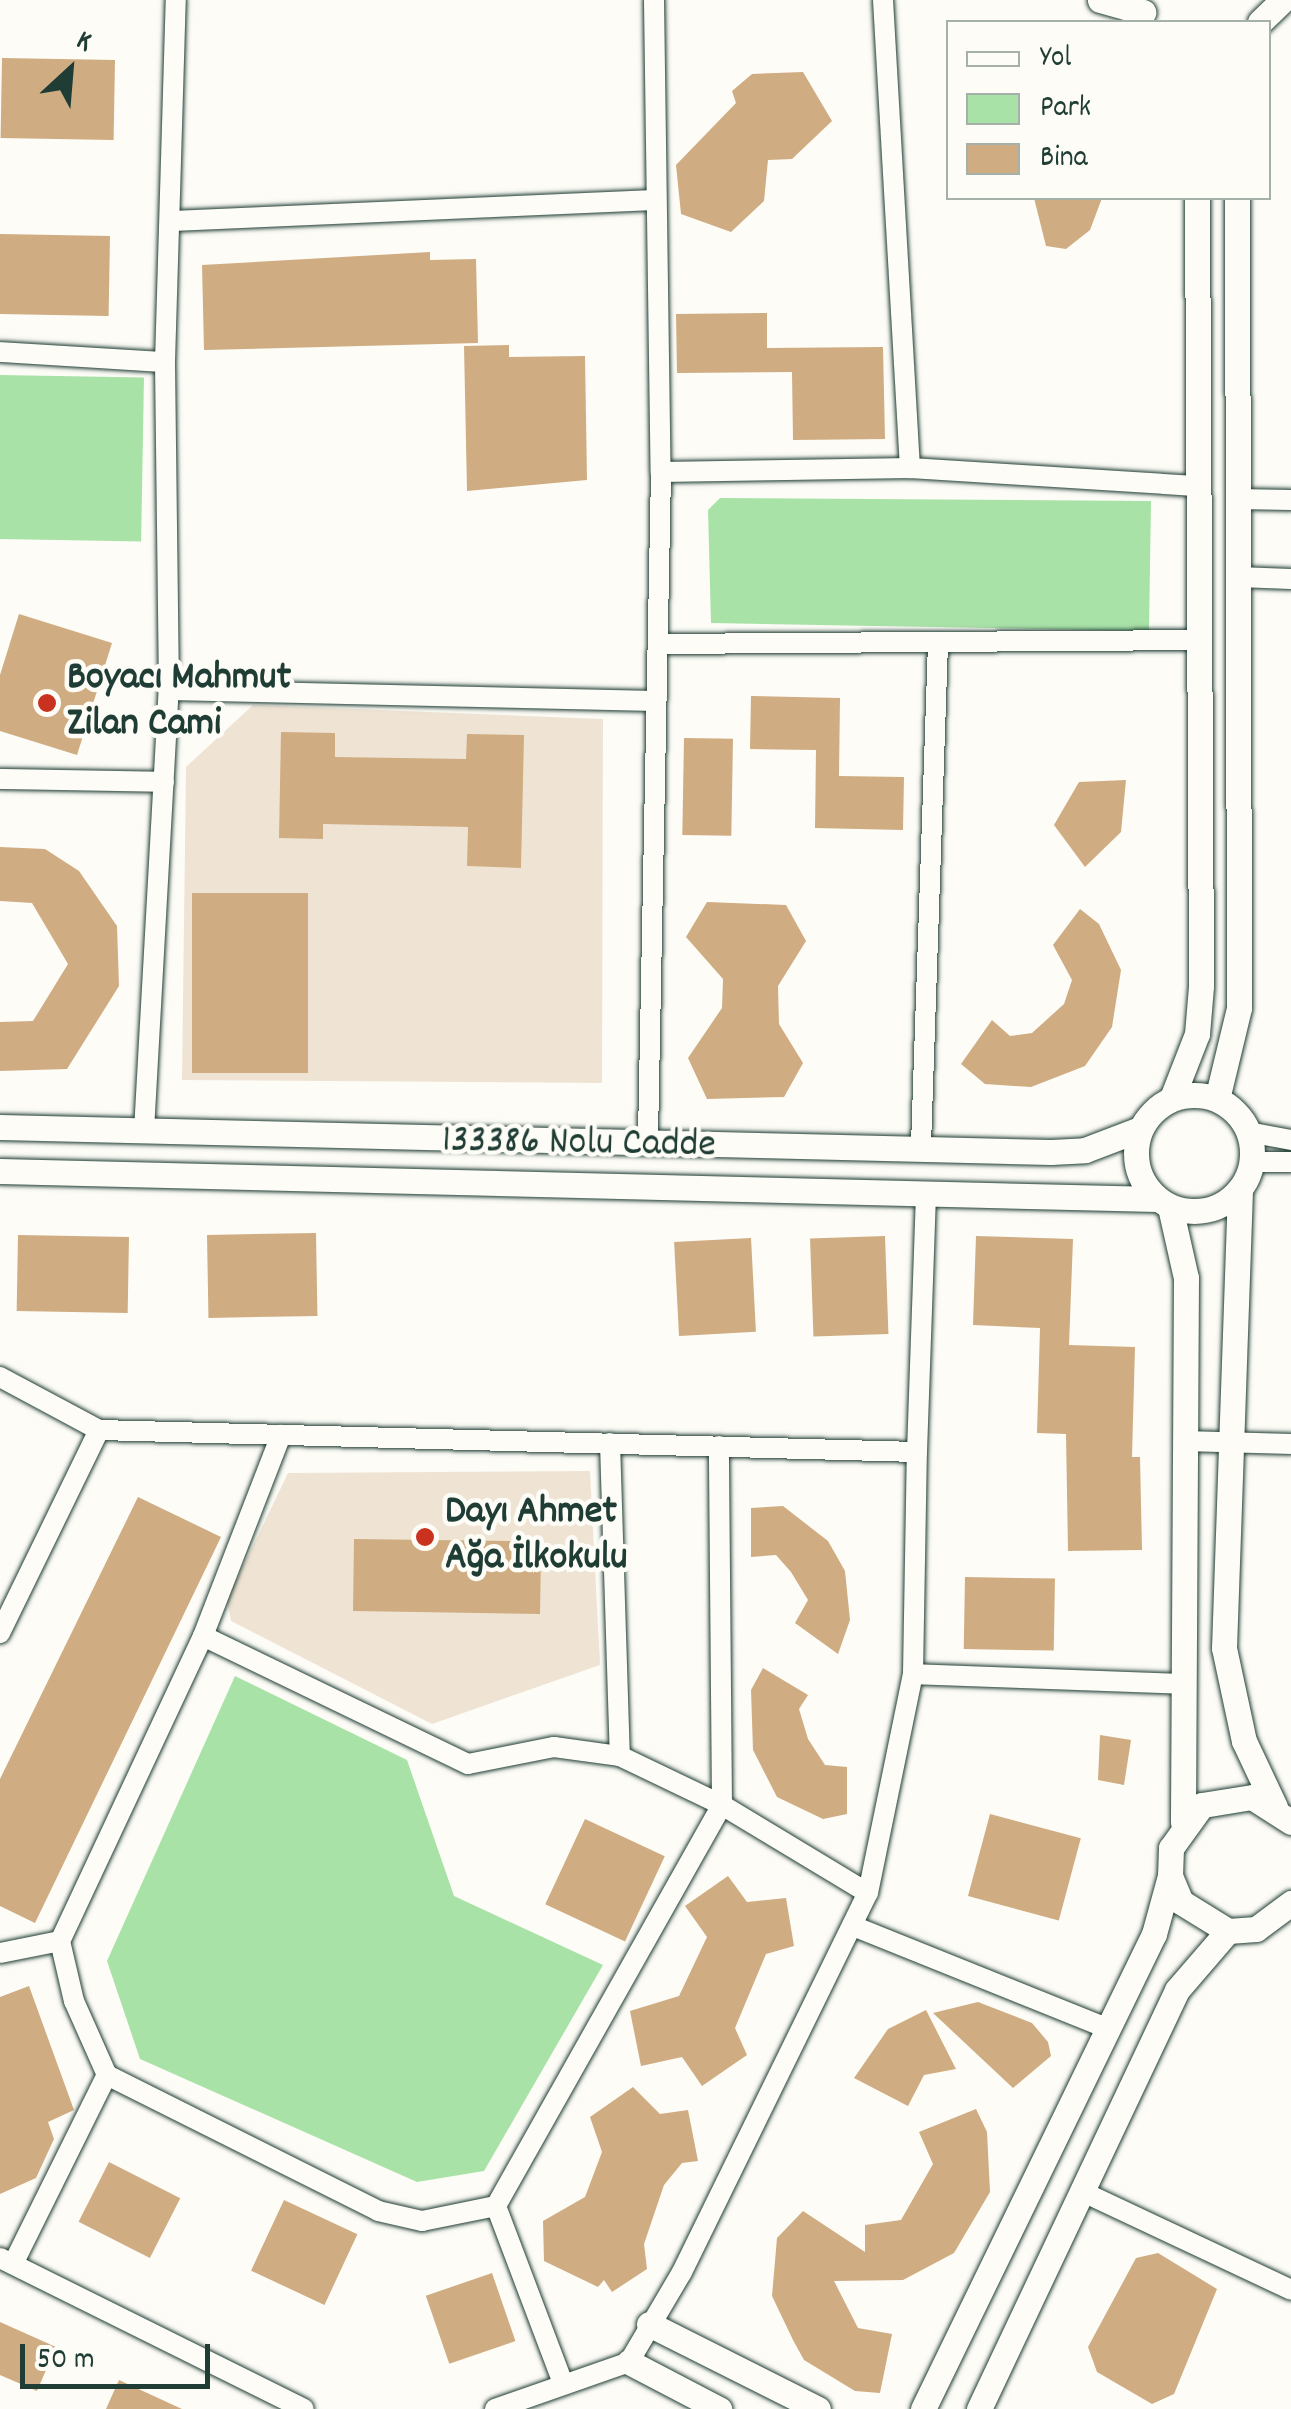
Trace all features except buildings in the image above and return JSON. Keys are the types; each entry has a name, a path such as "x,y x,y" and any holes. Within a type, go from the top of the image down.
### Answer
{"street":[{"path":"144,1131 168,690 165,362 176,0"},
{"path":"648,1137 661,472 654,0"},
{"path":"883,0 910,468"},
{"path":"1100,0 1148,16"},
{"path":"171,221 656,200"},
{"path":"923,2409 1154,1934 1183,1822 1186,1278 1164,1203 1135,1160 1140,1130 1172,1098 1200,1011 1197,200"},
{"path":"1217,1099 1239,1008 1237,200"},
{"path":"0,352 165,362"},
{"path":"661,472 910,468 1198,486"},
{"path":"1238,498 1291,500"},
{"path":"1238,577 1291,579"},
{"path":"658,644 1198,640"},
{"path":"921,1145 938,642"},
{"path":"168,690 656,701"},
{"path":"0,780 164,782"},
{"path":"1172,1098 1217,1099 1248,1132 1252,1162 1240,1190 1228,1678 1244,1740 1283,1815"},
{"name":"133386 Nolu Cadde","path":"0,1127 648,1137 1085,1150 1140,1130"},
{"path":"1248,1132 1291,1140"},
{"path":"1252,1162 1291,1162"},
{"name":"133386 Nolu Cadde","path":"0,1171 926,1192 1164,1203"},
{"path":"1164,1203 1200,1211 1240,1190"},
{"path":"495,2409 629,2362 868,1893 913,1674 926,1192"},
{"path":"0,1377 99,1430 917,1452"},
{"path":"0,1633 99,1430"},
{"path":"281,1435 202,1636 60,1941 74,2001 107,2074 378,2211 422,2221 496,2206 722,1806 719,1446"},
{"path":"1184,1441 1291,1444"},
{"path":"610,1444 620,1756"},
{"path":"202,1636 468,1764 554,1747 620,1756 722,1806 868,1893"},
{"path":"913,1674 1186,1684"},
{"path":"1183,1822 1226,1796 1283,1815"},
{"path":"1170,1876 1181,1902 1228,1932"},
{"path":"979,2409 1177,1990 1228,1932 1288,1912"},
{"path":"853,1926 1109,2029"},
{"path":"0,1953 60,1941"},
{"path":"107,2074 6,2261 302,2409"},
{"path":"1081,2191 1291,2290"},
{"path":"496,2206 564,2383"},
{"path":"649,2324 818,2409"},
{"path":"629,2362 719,2409"}],"shaded area":[{"path":"253,705 603,719 602,1083 182,1080 186,767"},
{"name":"Dayı Ahmet Ağa İlkokulu","path":"590,1471 600,1665 432,1724 231,1621 227,1600 288,1473"}],"green space":[{"path":"0,375 144,378 141,541 0,539"},
{"path":"720,498 1151,501 1149,631 711,623 708,510"},
{"path":"235,1676 407,1760 454,1896 603,1965 484,2171 417,2182 140,2059 107,1961"}],"place":[{"name":"Boyacı Mahmut Zilan Cami","path":"47,703"},
{"name":"Dayı Ahmet Ağa İlkokulu","path":"425,1537"}]}
